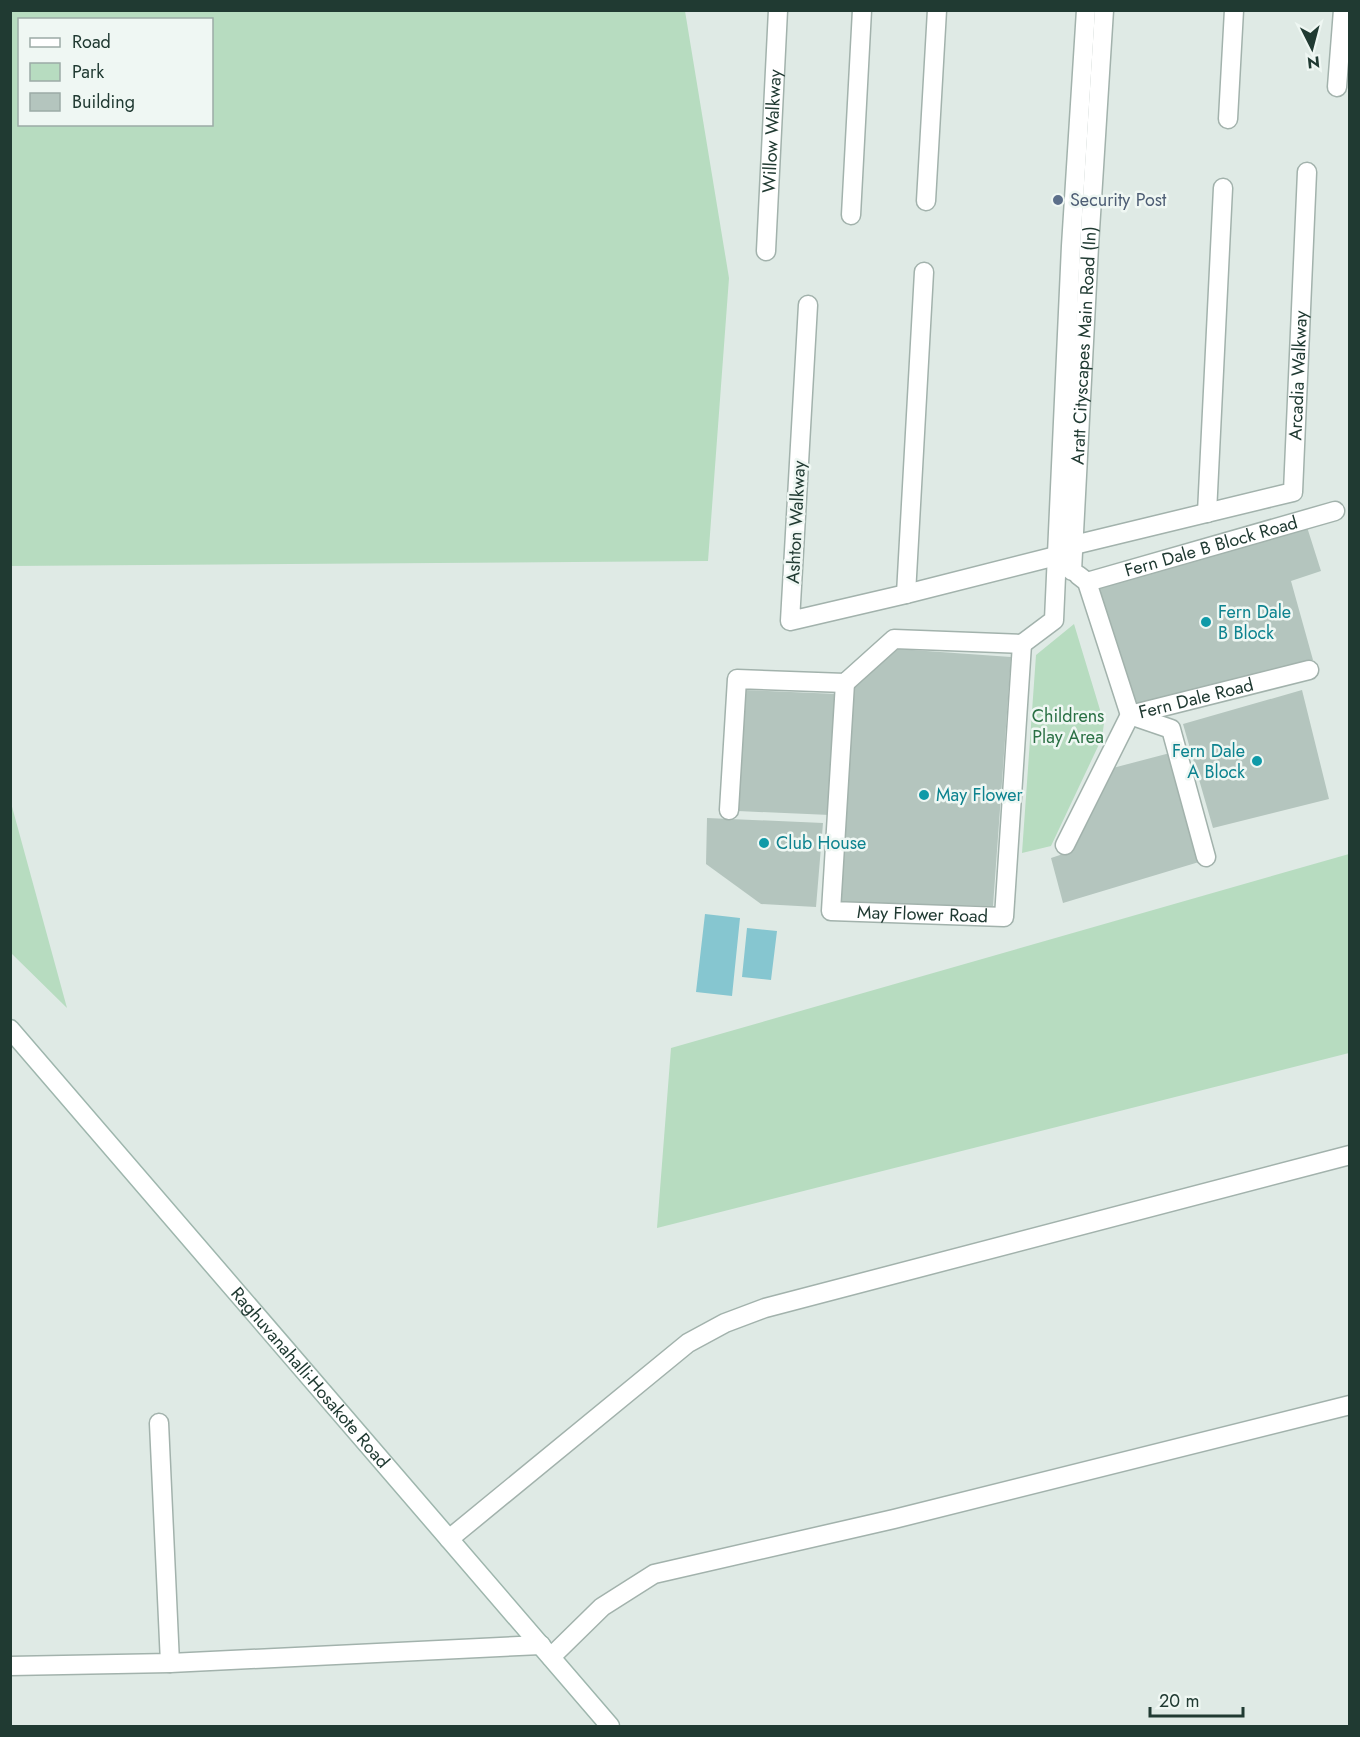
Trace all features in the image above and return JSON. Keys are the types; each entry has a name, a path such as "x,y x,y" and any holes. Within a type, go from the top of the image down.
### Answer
{"street":[{"name":"Willow Walkway","path":"766,251 778,10"},
{"path":"852,215 862,10"},
{"path":"926,201 938,10"},
{"path":"729,810 737,679 845,683 894,639 1022,644 1054,620 1068,570 1071,246 1086,10"},
{"name":"Aratt Cityscapes Main Road (In)","path":"1068,570 1074,545 1104,10"},
{"path":"1227,119 1234,10"},
{"path":"1337,87 1343,10"},
{"name":"Arcadia Walkway","path":"1074,545 1293,492 1308,172"},
{"path":"1207,513 1223,188"},
{"path":"906,594 924,272"},
{"name":"Ashton Walkway","path":"808,305 790,621 906,594 1068,570"},
{"name":"Fern Dale B Block Road","path":"1068,570 1335,511"},
{"name":"Fern Dale Road","path":"1068,570 1130,715 1309,670"},
{"name":"May Flower Road","path":"845,683 831,911 1004,917 1022,644"},
{"path":"1065,844 1130,715 1171,729 1206,857"},
{"name":"Raghuvanahalli-Hosakote Road","path":"10,1029 610,1726"},
{"path":"449,1539 688,1343 725,1323 765,1308 1350,1155"},
{"path":"10,1666 546,1651 602,1607 654,1574 894,1519 1350,1405"},
{"path":"159,1423 170,1663"}],"green space":[{"path":"10,11 685,11 729,278 708,561 11,566"},
{"name":"Childrens Play Area","path":"1074,624 1104,723 1102,738 1051,846 1022,853 1036,655"},
{"path":"11,803 67,1008 11,953"},
{"path":"1349,854 1349,1053 657,1228 671,1048"}],"water":[{"path":"705,914 740,918 732,996 696,992"},
{"path":"747,928 777,931 771,980 742,977"}],"building":[{"name":"Fern Dale B Block","path":"1307,527 1321,571 1291,581 1313,660 1136,705 1098,585"},
{"name":"May Flower","path":"898,649 1011,657 993,906 840,904 853,687"},
{"path":"745,690 837,694 830,815 738,811"},
{"name":"Fern Dale A Block","path":"1302,690 1329,799 1213,828 1183,724"},
{"name":"Fern Dale A Block","path":"1170,753 1199,862 1063,903 1051,858 1069,852 1109,769"},
{"name":"Club House","path":"707,818 823,823 816,907 761,904 706,864"}],"place":[{"name":"Security Post","path":"1058,200"},
{"name":"Fern Dale B Block","path":"1206,622"},
{"name":"Fern Dale A Block","path":"1257,761"},
{"name":"May Flower","path":"924,795"},
{"name":"Club House","path":"764,843"}]}
